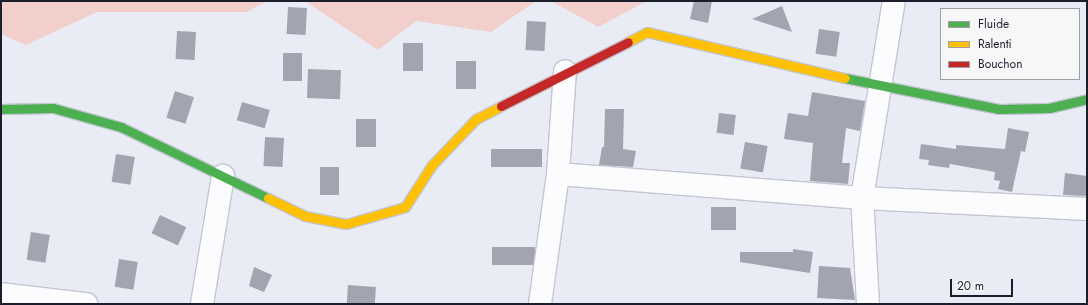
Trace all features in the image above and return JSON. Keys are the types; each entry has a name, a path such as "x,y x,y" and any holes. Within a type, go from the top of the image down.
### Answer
{"street":[{"path":"868,304 862,198 894,1"},
{"path":"1,109 52,108 121,127 305,216 346,224 404,206 432,165 476,119 565,71 647,32 881,87 1000,109 1049,108 1087,99"},
{"path":"540,304 558,174 565,71"},
{"path":"558,174 862,198 1087,209"},
{"path":"202,304 223,176"},
{"path":"1,294 86,304"}],"shaded area":[{"path":"1,1 267,1 247,12 97,12 26,45 1,34"},
{"path":"305,1 536,1 491,32 416,21 378,50"},
{"path":"551,1 647,1 598,27"}],"building":[{"path":"694,1 712,1 708,23 690,19"},
{"path":"782,6 792,32 752,19"},
{"path":"288,7 307,8 306,35 287,34"},
{"path":"527,21 546,22 544,51 525,50"},
{"path":"819,29 840,32 836,57 816,54"},
{"path":"177,31 196,32 195,60 176,59"},
{"path":"403,43 423,43 423,71 403,71"},
{"path":"283,53 302,53 302,81 283,81"},
{"path":"456,61 476,61 476,89 456,89"},
{"path":"308,69 341,70 340,99 307,98"},
{"path":"175,91 194,97 185,124 166,118"},
{"path":"812,92 865,101 860,131 846,128 842,163 850,163 848,184 810,181 813,143 784,139 788,113 808,116"},
{"path":"242,102 270,110 265,128 237,120"},
{"path":"605,109 624,109 623,149 636,151 633,167 599,165 602,147 604,147"},
{"path":"719,113 736,115 733,135 717,133"},
{"path":"356,119 376,119 376,147 356,147"},
{"path":"1008,128 1029,132 1025,152 1021,151 1012,192 998,189 1000,181 994,180 995,172 950,164 949,168 928,165 929,160 919,159 921,144 956,149 956,145 1005,149"},
{"path":"265,137 284,138 282,167 263,166"},
{"path":"745,142 768,146 763,173 740,169"},
{"path":"491,149 542,149 542,167 491,167"},
{"path":"116,154 135,157 130,185 112,182"},
{"path":"320,167 339,167 339,195 320,195"},
{"path":"1065,173 1087,176 1087,196 1063,195"},
{"path":"711,207 736,207 736,230 711,230"},
{"path":"160,215 186,227 178,245 152,233"},
{"path":"31,232 50,235 45,263 27,260"},
{"path":"492,247 535,247 535,265 492,265"},
{"path":"793,249 813,252 810,273 740,262 740,252 793,252"},
{"path":"119,259 138,262 133,290 115,287"},
{"path":"819,266 850,268 855,300 817,298"},
{"path":"254,267 272,275 264,292 249,286"},
{"path":"348,285 376,287 375,304 347,304"}],"traffic: fast":[{"path":"845,78 999,109 1049,108 1087,99"},
{"path":"1,109 53,108 121,127 268,198"}],"traffic: slow":[{"path":"628,42 647,32 845,78"},
{"path":"268,198 305,216 346,224 405,207 432,165 476,119 501,106"}],"traffic: jam":[{"path":"501,106 628,42"}]}
